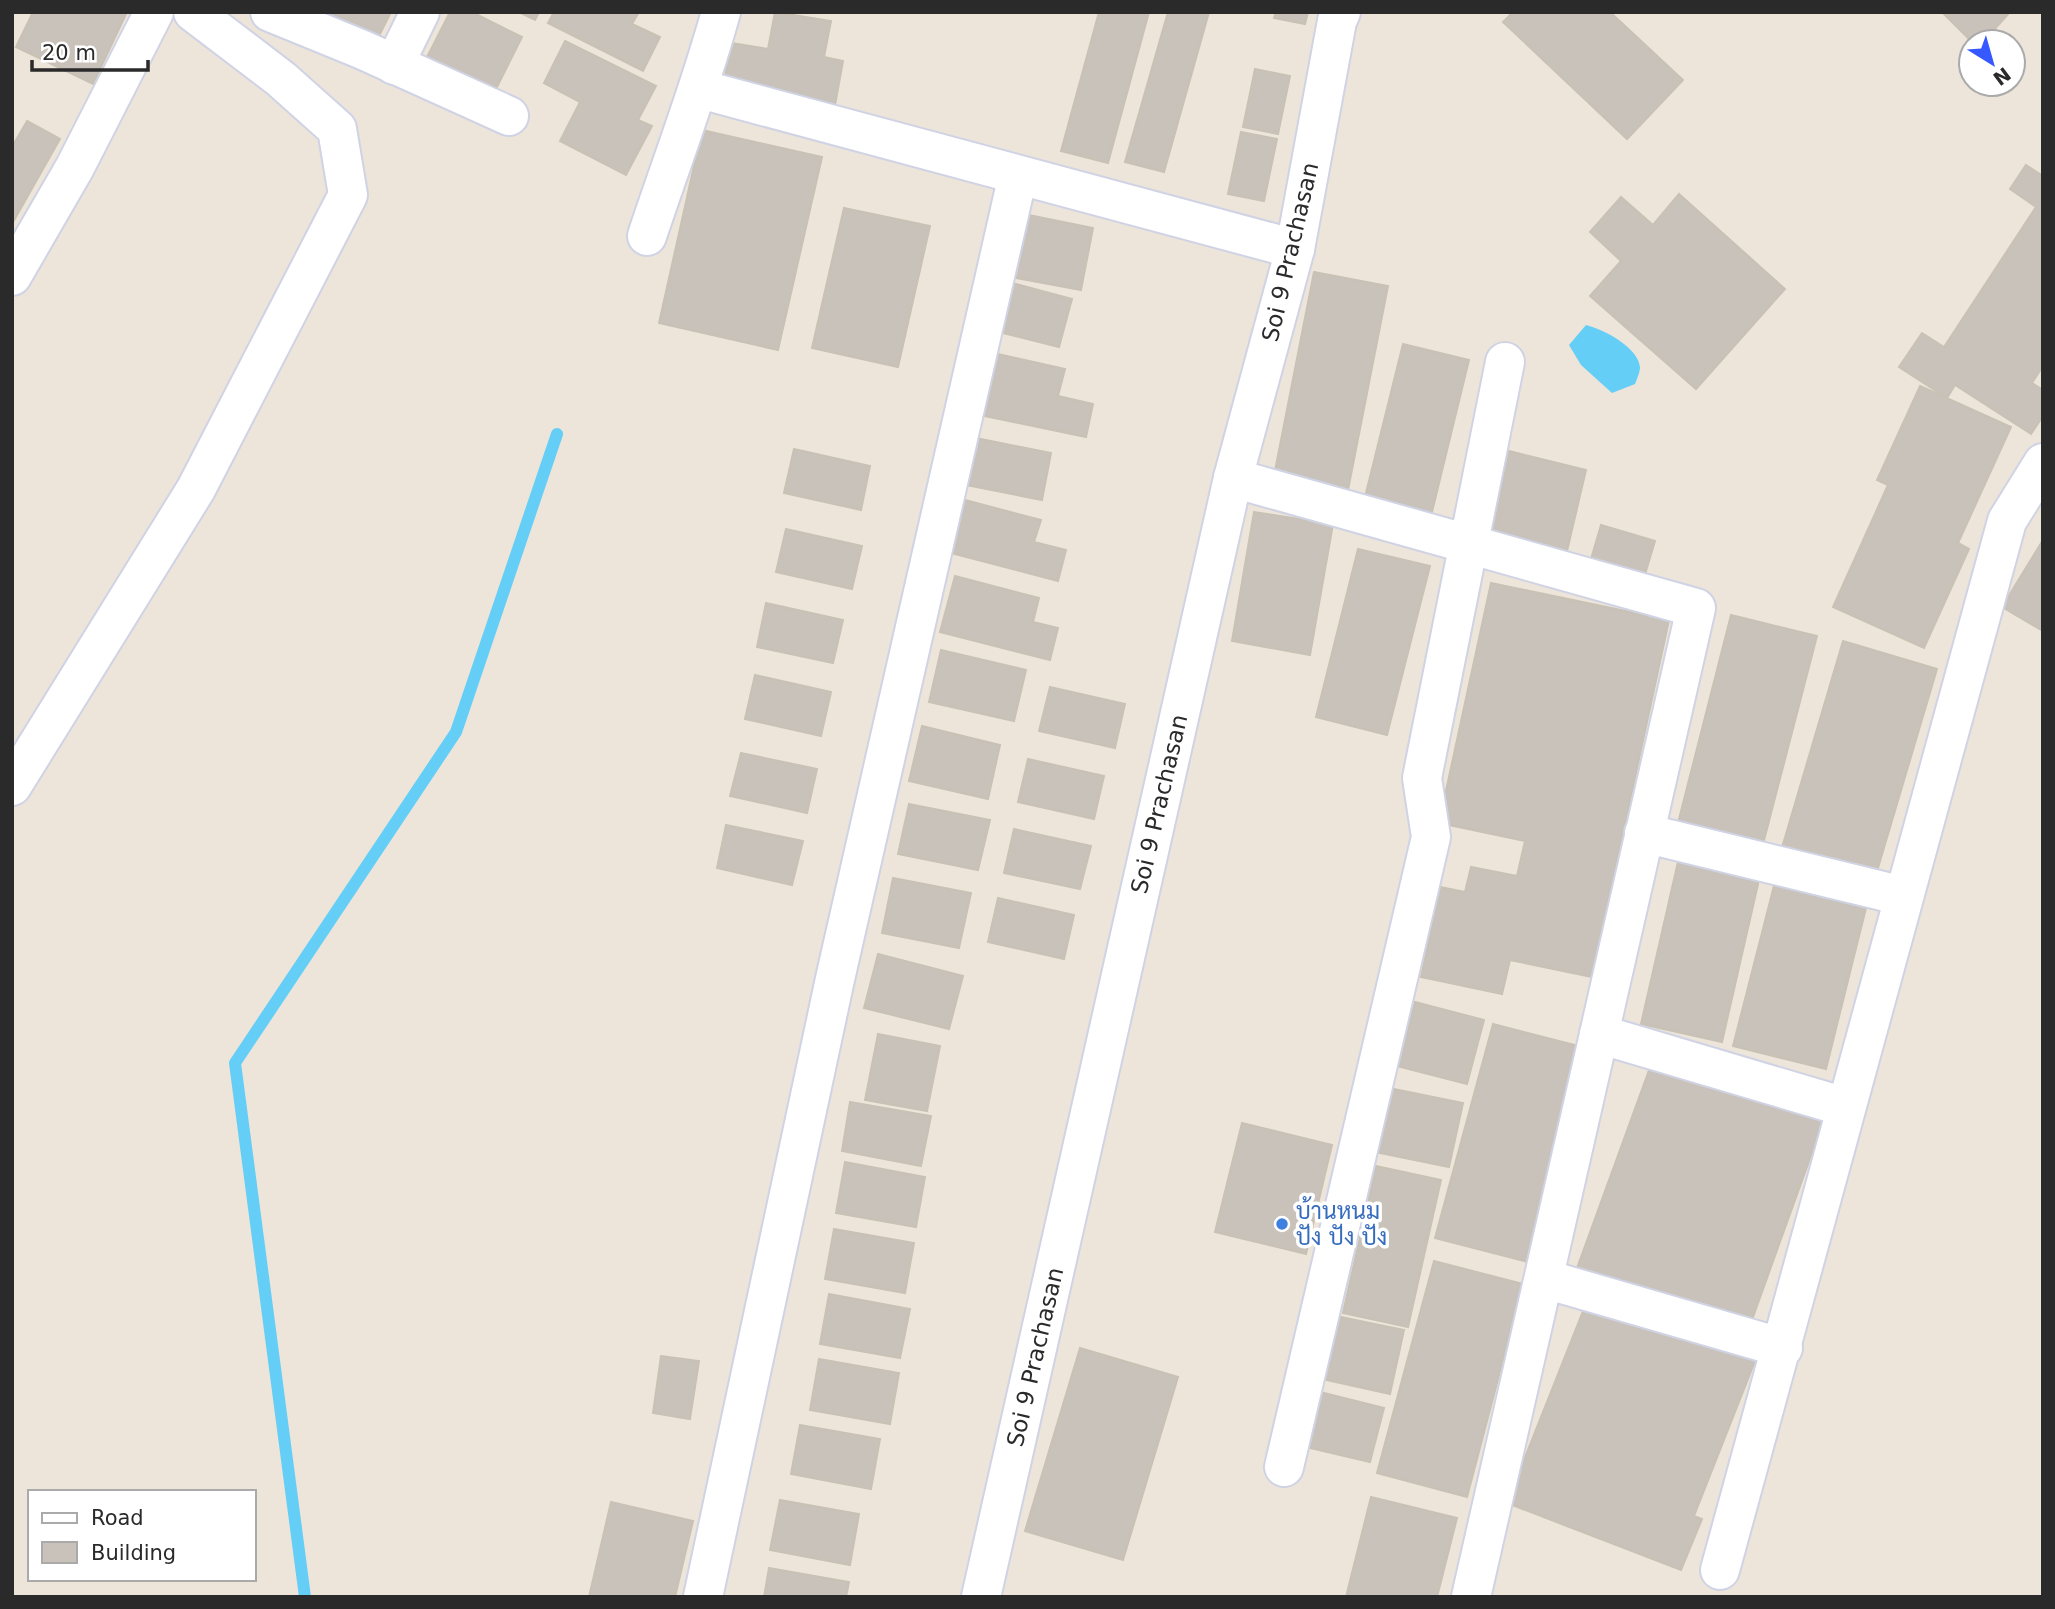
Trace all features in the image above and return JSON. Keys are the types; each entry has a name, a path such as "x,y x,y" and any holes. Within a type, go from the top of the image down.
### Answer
{"street":[{"path":"12,276 75,167 154,12"},
{"path":"12,786 196,489 348,195 337,129 281,79 193,12"},
{"path":"270,12 509,116"},
{"path":"394,65 420,12"},
{"path":"647,236 686,119 700,89 721,12"},
{"name":"Soi 9 Prachasan","path":"981,1597 1233,478 1295,250 1341,12"},
{"path":"700,89 1295,250"},
{"path":"703,1597 835,979 1018,174"},
{"path":"1283,1467 1431,837 1422,778 1505,362"},
{"path":"1720,1570 1783,1348 1845,1107 2007,521 2043,463"},
{"path":"1233,478 1696,608 1471,1597"},
{"path":"1644,833 1903,896"},
{"path":"1599,1034 1845,1107"},
{"path":"1545,1279 1783,1348"}],"water":[{"path":"1586,325 1610,335 1633,353 1640,367 1635,384 1612,393 1581,365 1569,345"}],"building":[{"path":"33,12 127,12 93,84 16,47"},
{"path":"311,12 391,12 375,44"},
{"path":"450,12 472,12 522,37 493,95 425,61"},
{"path":"519,12 539,12 535,20"},
{"path":"554,12 639,12 632,24 660,37 643,71 548,23"},
{"path":"775,12 831,21 824,57 843,61 835,105 724,82 731,43 768,49"},
{"path":"1099,12 1149,12 1108,163 1061,151"},
{"path":"1168,12 1209,12 1164,172 1125,162"},
{"path":"1276,12 1308,12 1305,24 1274,18"},
{"path":"1513,12 1610,12 1683,80 1627,139 1503,22"},
{"path":"1942,12 2010,12 1996,28 1958,28"},
{"path":"565,41 656,86 638,120 652,126 626,175 560,141 580,102 544,83"},
{"path":"1255,69 1290,76 1278,134 1243,127"},
{"path":"27,121 60,139 12,224 12,147"},
{"path":"702,130 822,157 778,350 659,323"},
{"path":"1241,132 1277,139 1264,201 1228,194"},
{"path":"2026,165 2043,176 2043,366 2032,383 2043,390 2043,416 2031,434 1955,385 1947,398 1899,367 1922,333 1944,347 2036,207 2010,189"},
{"path":"1679,194 1785,289 1696,389 1590,296 1621,261 1590,232 1621,197 1653,225"},
{"path":"844,208 930,226 898,367 812,348"},
{"path":"1019,213 1093,228 1081,290 1006,276"},
{"path":"1314,272 1388,286 1347,495 1273,481"},
{"path":"1008,282 1072,299 1059,347 995,331"},
{"path":"1403,344 1469,360 1431,516 1364,501"},
{"path":"989,352 1065,369 1058,396 1093,404 1086,437 975,414"},
{"path":"1920,386 2011,427 1958,543 1969,549 1924,648 1833,607 1888,485 1877,480"},
{"path":"976,438 1051,453 1042,500 966,485"},
{"path":"794,449 870,466 861,510 784,493"},
{"path":"1509,451 1586,470 1567,551 1489,532"},
{"path":"965,500 1041,520 1034,542 1066,550 1058,581 951,553"},
{"path":"1254,512 1333,524 1310,655 1232,641"},
{"path":"1601,525 1655,541 1643,581 1589,566"},
{"path":"786,529 862,546 852,589 776,572"},
{"path":"2043,540 2043,631 2002,607"},
{"path":"1358,549 1430,566 1387,735 1316,717"},
{"path":"955,576 1039,598 1033,622 1058,628 1050,660 940,632"},
{"path":"1491,583 1669,620 1592,977 1510,960 1502,994 1421,977 1440,887 1465,892 1471,867 1517,876 1525,841 1439,823"},
{"path":"766,603 843,620 833,663 757,647"},
{"path":"1731,615 1817,636 1762,848 1677,827"},
{"path":"1843,641 1937,669 1875,878 1781,851"},
{"path":"941,650 1026,670 1014,721 929,702"},
{"path":"755,675 831,692 821,736 745,719"},
{"path":"1050,687 1125,704 1115,748 1039,731"},
{"path":"922,726 1000,745 988,799 909,781"},
{"path":"741,753 817,769 807,813 730,796"},
{"path":"1028,759 1104,776 1094,819 1018,802"},
{"path":"909,804 990,820 978,870 898,854"},
{"path":"726,825 803,841 792,885 717,868"},
{"path":"1014,829 1091,846 1080,889 1004,873"},
{"path":"1680,853 1761,871 1722,1042 1641,1024"},
{"path":"893,878 971,893 959,948 882,933"},
{"path":"1776,878 1868,900 1826,1069 1733,1046"},
{"path":"998,898 1074,915 1064,959 988,942"},
{"path":"878,954 963,976 949,1029 864,1008"},
{"path":"1415,1002 1484,1020 1467,1084 1397,1066"},
{"path":"1493,1024 1590,1049 1532,1263 1435,1238"},
{"path":"878,1034 940,1046 927,1111 865,1100"},
{"path":"1652,1062 1823,1122 1748,1331 1576,1271"},
{"path":"1389,1088 1463,1103 1449,1167 1375,1152"},
{"path":"850,1102 931,1116 921,1166 842,1151"},
{"path":"1242,1123 1332,1145 1306,1254 1215,1232"},
{"path":"845,1162 925,1177 916,1227 836,1213"},
{"path":"1376,1166 1441,1180 1408,1327 1343,1313"},
{"path":"834,1229 914,1243 905,1293 825,1279"},
{"path":"1434,1261 1523,1284 1467,1497 1377,1473"},
{"path":"829,1294 910,1309 900,1358 820,1344"},
{"path":"1589,1296 1755,1361 1694,1516 1702,1519 1681,1570 1507,1503"},
{"path":"1336,1316 1404,1330 1390,1394 1322,1379"},
{"path":"1080,1348 1178,1377 1123,1560 1025,1531"},
{"path":"661,1356 699,1361 690,1419 653,1413"},
{"path":"819,1359 899,1373 890,1424 810,1410"},
{"path":"1320,1392 1384,1408 1370,1462 1306,1447"},
{"path":"800,1425 880,1439 871,1489 791,1474"},
{"path":"1371,1497 1457,1518 1437,1597 1346,1597"},
{"path":"780,1500 859,1514 850,1565 770,1550"},
{"path":"611,1502 693,1521 675,1597 589,1597"},
{"path":"769,1568 849,1582 846,1597 764,1597"}],"waterway":[{"path":"305,1597 235,1063 456,732 557,434"}],"place":[{"name":"บ้านหนม ปัง ปัง ปัง","path":"1282,1224"}]}
